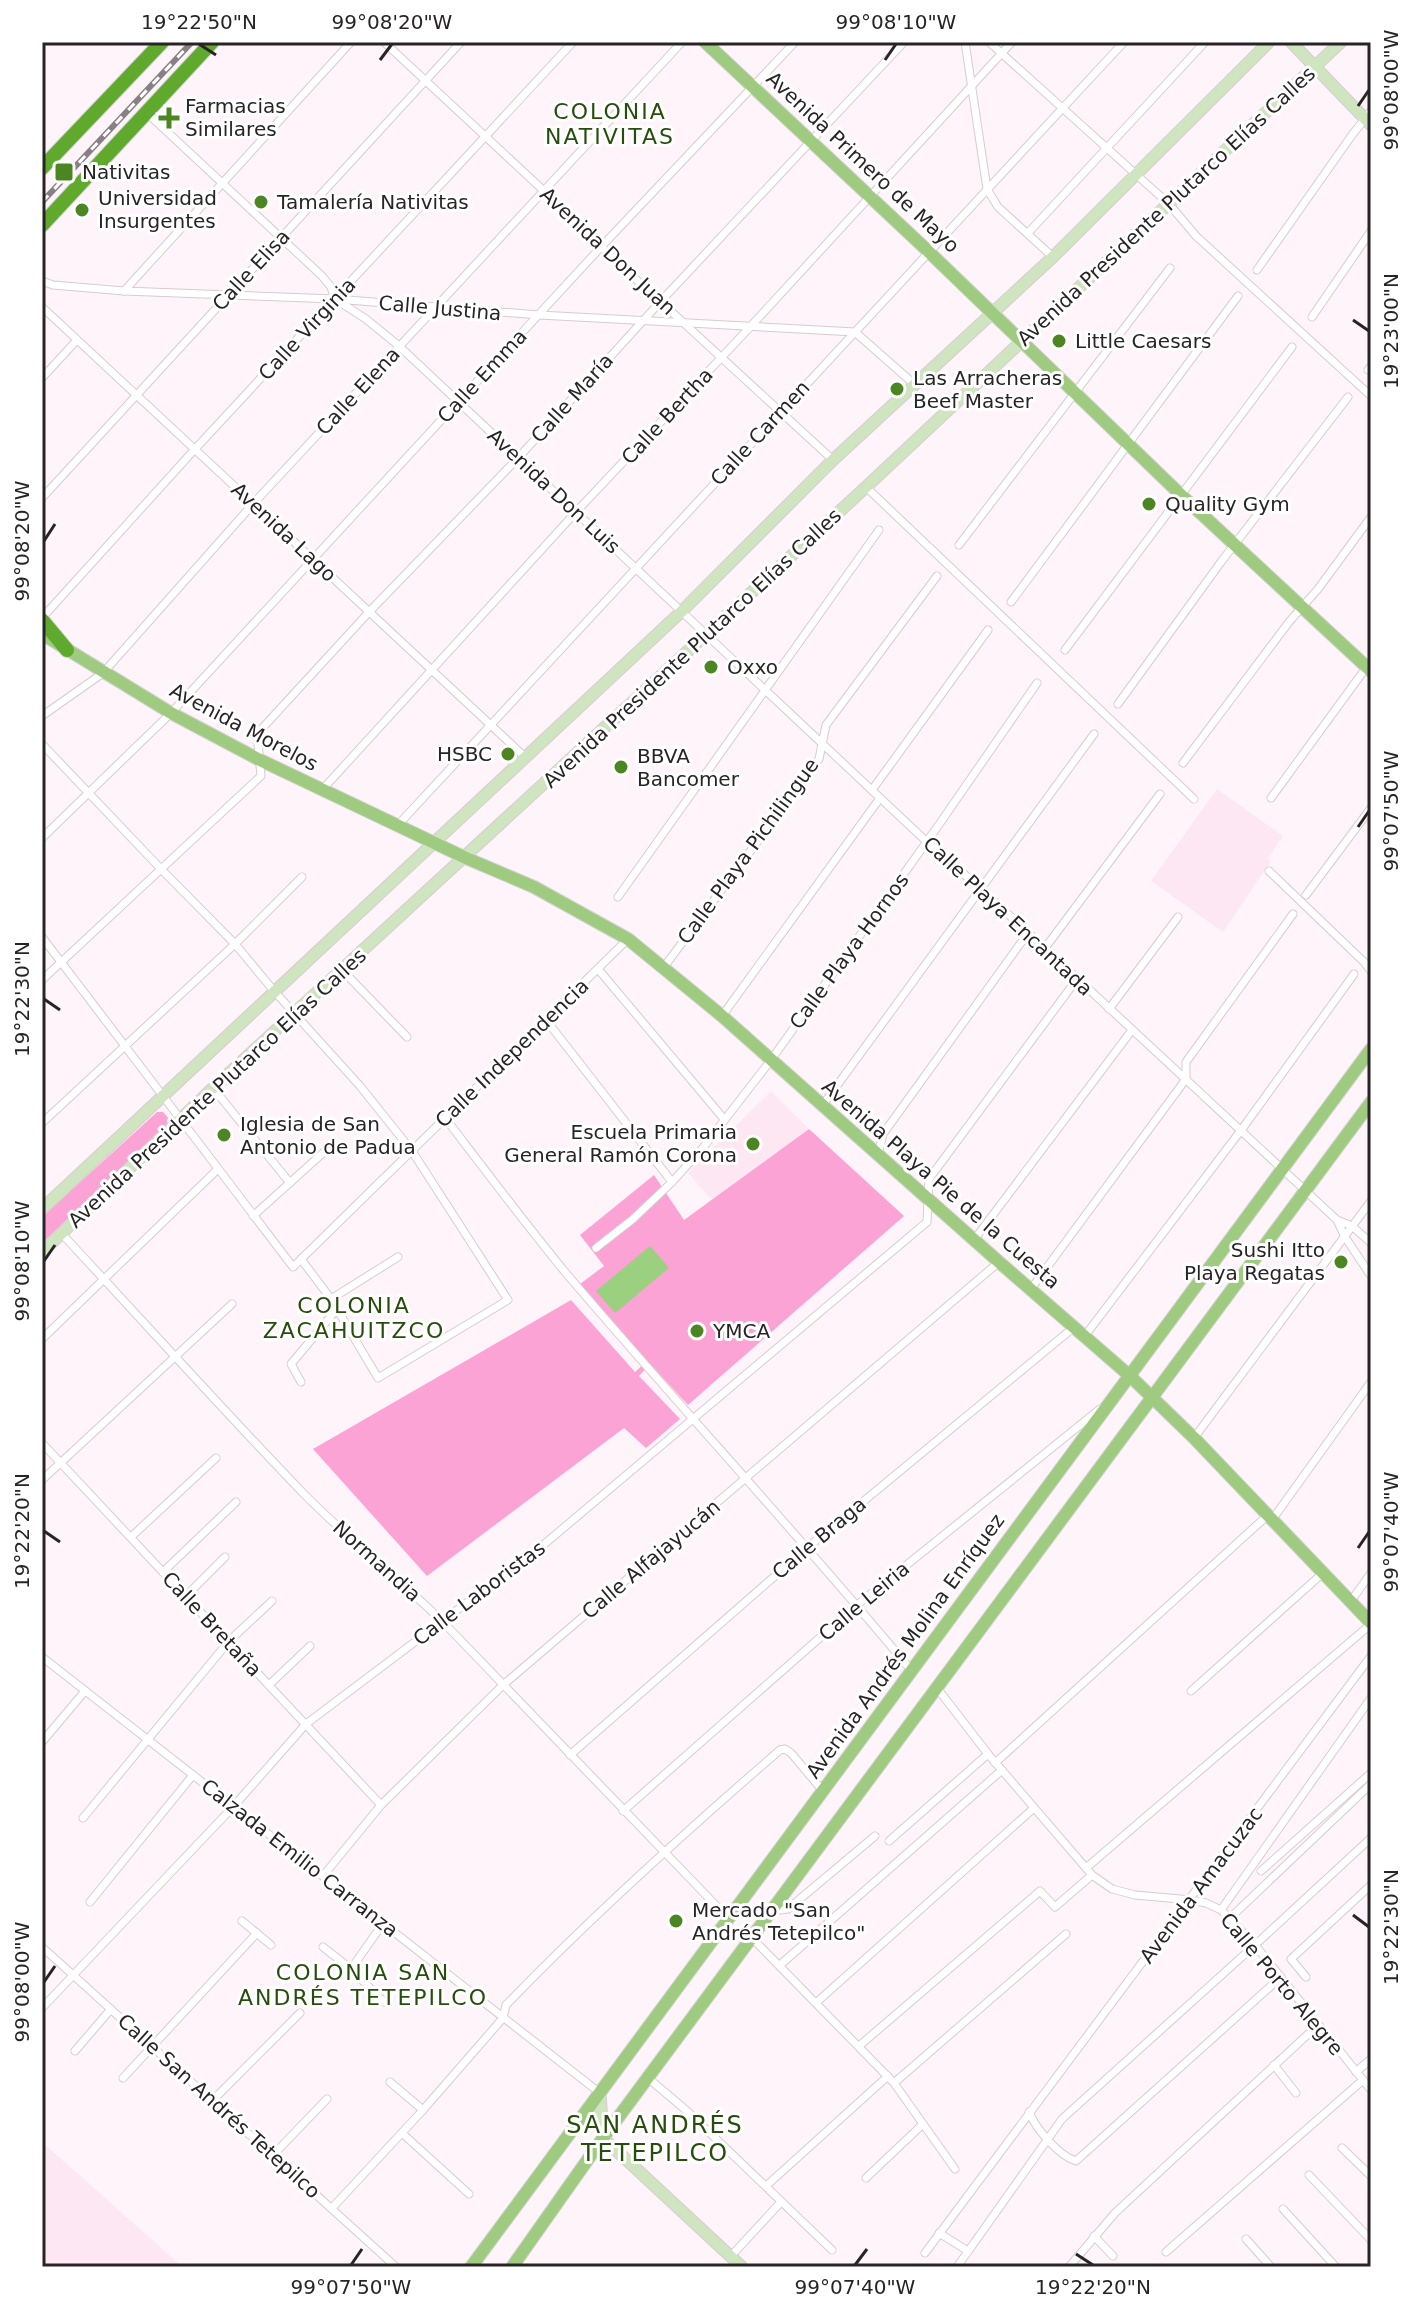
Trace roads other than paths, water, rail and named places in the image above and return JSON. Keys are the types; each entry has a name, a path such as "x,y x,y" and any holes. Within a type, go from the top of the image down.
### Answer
{"highway":[{"path":"43,164 162,42"},
{"path":"42,225 212,42"},
{"path":"42,619 67,650"}],"main road":[{"name":"Avenida Primero de Mayo","path":"705,42 1235,546 1370,666"},
{"name":"Avenida Presidente Plutarco Elías Calles","path":"42,1209 682,611 833,460 1053,257 1269,42"},
{"path":"1291,42 1369,118"},
{"name":"Avenida Presidente Plutarco Elías Calles","path":"42,1252 213,1088 466,858 1341,42"},
{"name":"Avenida Morelos","path":"42,634 171,713 258,759 434,843"},
{"name":"Avenida Playa Pie de la Cuesta","path":"434,843 534,887 628,939 664,967 1130,1376 1194,1438 1371,1623"},
{"name":"Avenida Andrés Molina Enríquez","path":"471,2267 1371,1049"},
{"path":"512,2267 603,2138 1371,1102"},
{"path":"600,2093 603,2138 742,2267"}],"street":[{"path":"124,291 351,42"},
{"name":"Avenida Don Juan","path":"384,42 833,460"},
{"name":"Calle Elisa","path":"42,498 461,42"},
{"name":"Calle Virginia","path":"42,619 195,449 573,42"},
{"name":"Calle Elena","path":"42,716 103,673 253,504 682,42"},
{"name":"Calle Emma","path":"42,838 171,713 601,247 795,42"},
{"name":"Calle María","path":"161,869 261,776 257,734 904,42"},
{"path":"965,42 987,189 998,207 1053,257"},
{"path":"989,42 1169,204 1196,236 1371,396"},
{"name":"Calle Bertha","path":"322,790 1012,42"},
{"name":"Calle Carmen","path":"397,826 1124,42"},
{"path":"1028,233 1205,42"},
{"name":"Avenida Don Luis","path":"146,112 322,276 331,287 335,299 399,346 682,611"},
{"path":"1257,270 1369,118"},
{"path":"1312,317 1371,231"},
{"path":"959,545 1170,268"},
{"name":"Calle Justina","path":"42,281 53,285 124,291 335,299 539,315 855,332"},
{"path":"1011,602 1238,296"},
{"name":"Avenida Lago","path":"42,307 525,757"},
{"path":"855,332 914,384"},
{"path":"42,378 77,340"},
{"path":"1065,650 1292,347"},
{"path":"1118,704 1348,397"},
{"path":"866,487 1194,799"},
{"path":"1183,763 1371,517"},
{"path":"618,897 879,530"},
{"name":"Calle Playa Pichilingue","path":"664,967 819,759 826,725 937,576"},
{"name":"Calle Playa Encantada","path":"682,611 927,842 1242,1129 1305,1191 1337,1220 1352,1226 1371,1243"},
{"path":"872,790 988,630"},
{"path":"1271,798 1370,666"},
{"name":"Calle Playa Hornos","path":"596,1248 633,1219 702,1149 771,1060 1037,683"},
{"path":"822,1106 1094,734"},
{"path":"42,744 235,944 360,1086 412,1151 508,1300 378,1378 331,1299 301,1259"},
{"path":"1045,948 1160,794"},
{"path":"722,1016 880,798"},
{"path":"1306,895 1371,808"},
{"path":"42,980 161,869"},
{"path":"1269,871 1371,971"},
{"path":"42,1123 235,944 302,877"},
{"path":"1031,1289 1186,1079 1186,1062 1293,914"},
{"path":"1109,1009 1178,917"},
{"path":"878,1155 883,1134 1028,933"},
{"path":"42,937 253,1216 324,1152"},
{"name":"Calle Independencia","path":"253,1216 293,1267 628,939"},
{"path":"598,969 724,1119"},
{"path":"342,970 407,1037"},
{"path":"1084,1337 1242,1129 1354,974"},
{"name":"Calle Laboristas","path":"42,2008 233,1807 306,1724 542,1546 927,1222 929,1179 1077,979"},
{"path":"546,1020 672,1182"},
{"path":"974,1240 1132,1030"},
{"path":"213,1088 290,1183"},
{"path":"446,1119 563,1269 911,1670"},
{"path":"42,1339 218,1169"},
{"path":"1194,1438 1371,1201"},
{"name":"Calle Playa Encantada","path":"1337,1220 1370,1273"},
{"name":"Normandia","path":"62,1234 303,1492 442,1621 729,1919"},
{"path":"331,1299 398,1257"},
{"name":"Calle Alfajayucán","path":"323,1876 381,1805 503,1685 999,1262"},
{"path":"42,1480 232,1304"},
{"path":"301,1382 291,1364 337,1309"},
{"name":"Calle Braga","path":"570,1755 807,1548 1073,1328"},
{"path":"995,1763 1270,1517 1371,1382"},
{"name":"Calle Leiria","path":"623,1811 857,1605 1111,1400"},
{"name":"Calle Bretaña","path":"42,1443 381,1805"},
{"path":"131,1537 216,1458"},
{"path":"163,1572 236,1502"},
{"path":"186,1596 225,1557"},
{"path":"1191,1691 1323,1573"},
{"path":"1351,1601 1371,1573"},
{"path":"83,1818 229,1641 272,1601"},
{"path":"859,2046 1040,1891 1055,1907 1089,1872 1371,1623"},
{"path":"269,1685 310,1646"},
{"name":"Avenida Amacuzac","path":"925,2253 1371,1656"},
{"name":"Calzada Emilio Carranza","path":"42,1657 600,2093"},
{"name":"Calle Porto Alegre","path":"937,1688 995,1763 1089,1872 1112,1889 1135,1895 1191,1900 1221,1910 1255,1945 1371,2090"},
{"path":"42,1742 85,1691"},
{"path":"1221,1910 1371,1698"},
{"path":"332,2208 503,2018 506,2005 572,1937 663,1851 780,1750 791,1753 823,1791"},
{"path":"889,1841 988,1754"},
{"path":"780,1965 1002,1770"},
{"path":"1261,1871 1371,1773"},
{"path":"90,1902 193,1775"},
{"path":"1230,1918 1371,1784"},
{"path":"817,2002 1034,1808"},
{"path":"772,1911 788,1909 875,1836"},
{"path":"957,2267 1062,2119 1371,1838"},
{"path":"1306,1977 1291,1959 1371,1885"},
{"path":"242,1921 271,1945"},
{"path":"351,1969 384,1922"},
{"path":"123,2078 257,1933"},
{"path":"766,2186 1066,1934"},
{"path":"752,1938 891,2080 955,2169"},
{"name":"Calle San Andrés Tetepilco","path":"42,1947 396,2267"},
{"path":"323,1947 351,1969 384,2002"},
{"path":"1029,2112 1034,2125 1071,2160 1076,2161 1281,1977"},
{"path":"75,2051 111,2009"},
{"path":"213,2100 300,2013"},
{"path":"1069,2267 1115,2213 1318,2025"},
{"path":"1356,2072 1371,2059"},
{"path":"1274,2065 1296,2093"},
{"path":"648,2078 832,2250"},
{"path":"1166,2252 1363,2080"},
{"path":"390,2082 423,2110"},
{"path":"273,2155 327,2099"},
{"path":"866,2178 923,2124"},
{"path":"402,2133 469,2194"},
{"path":"1342,2148 1371,2176"},
{"path":"1309,2175 1371,2240"},
{"path":"731,2256 781,2202"},
{"path":"1283,2209 1336,2267"},
{"path":"939,2233 968,2251"},
{"path":"1094,2236 1113,2256"},
{"path":"1246,2239 1271,2267"}],"railway":[{"path":"42,202 192,42"}],"place":[{"name":"Farmacias Similares","path":"169,118"},
{"name":"Nativitas","path":"64,172"},
{"name":"Tamalería Nativitas","path":"261,202"},
{"name":"Universidad Insurgentes","path":"82,210"},
{"name":"Little Caesars","path":"1059,341"},
{"name":"Las Arracheras Beef Master","path":"897,389"},
{"name":"Quality Gym","path":"1149,504"},
{"name":"Oxxo","path":"711,667"},
{"name":"HSBC","path":"508,754"},
{"name":"BBVA Bancomer","path":"621,767"},
{"name":"Iglesia de San Antonio de Padua","path":"224,1135"},
{"name":"Escuela Primaria General Ramón Corona","path":"753,1144"},
{"name":"Sushi Itto Playa Regatas","path":"1341,1262"},
{"name":"YMCA","path":"697,1331"},
{"name":"Mercado \"San Andrés Tetepilco\"","path":"676,1921"}],"district":[{"name":"COLONIA NATIVITAS","path":"610,124"},
{"name":"COLONIA ZACAHUITZCO","path":"354,1318"},
{"name":"COLONIA SAN ANDRÉS TETEPILCO","path":"363,1984"},
{"name":"SAN ANDRÉS TETEPILCO","path":"655,2139"}]}
